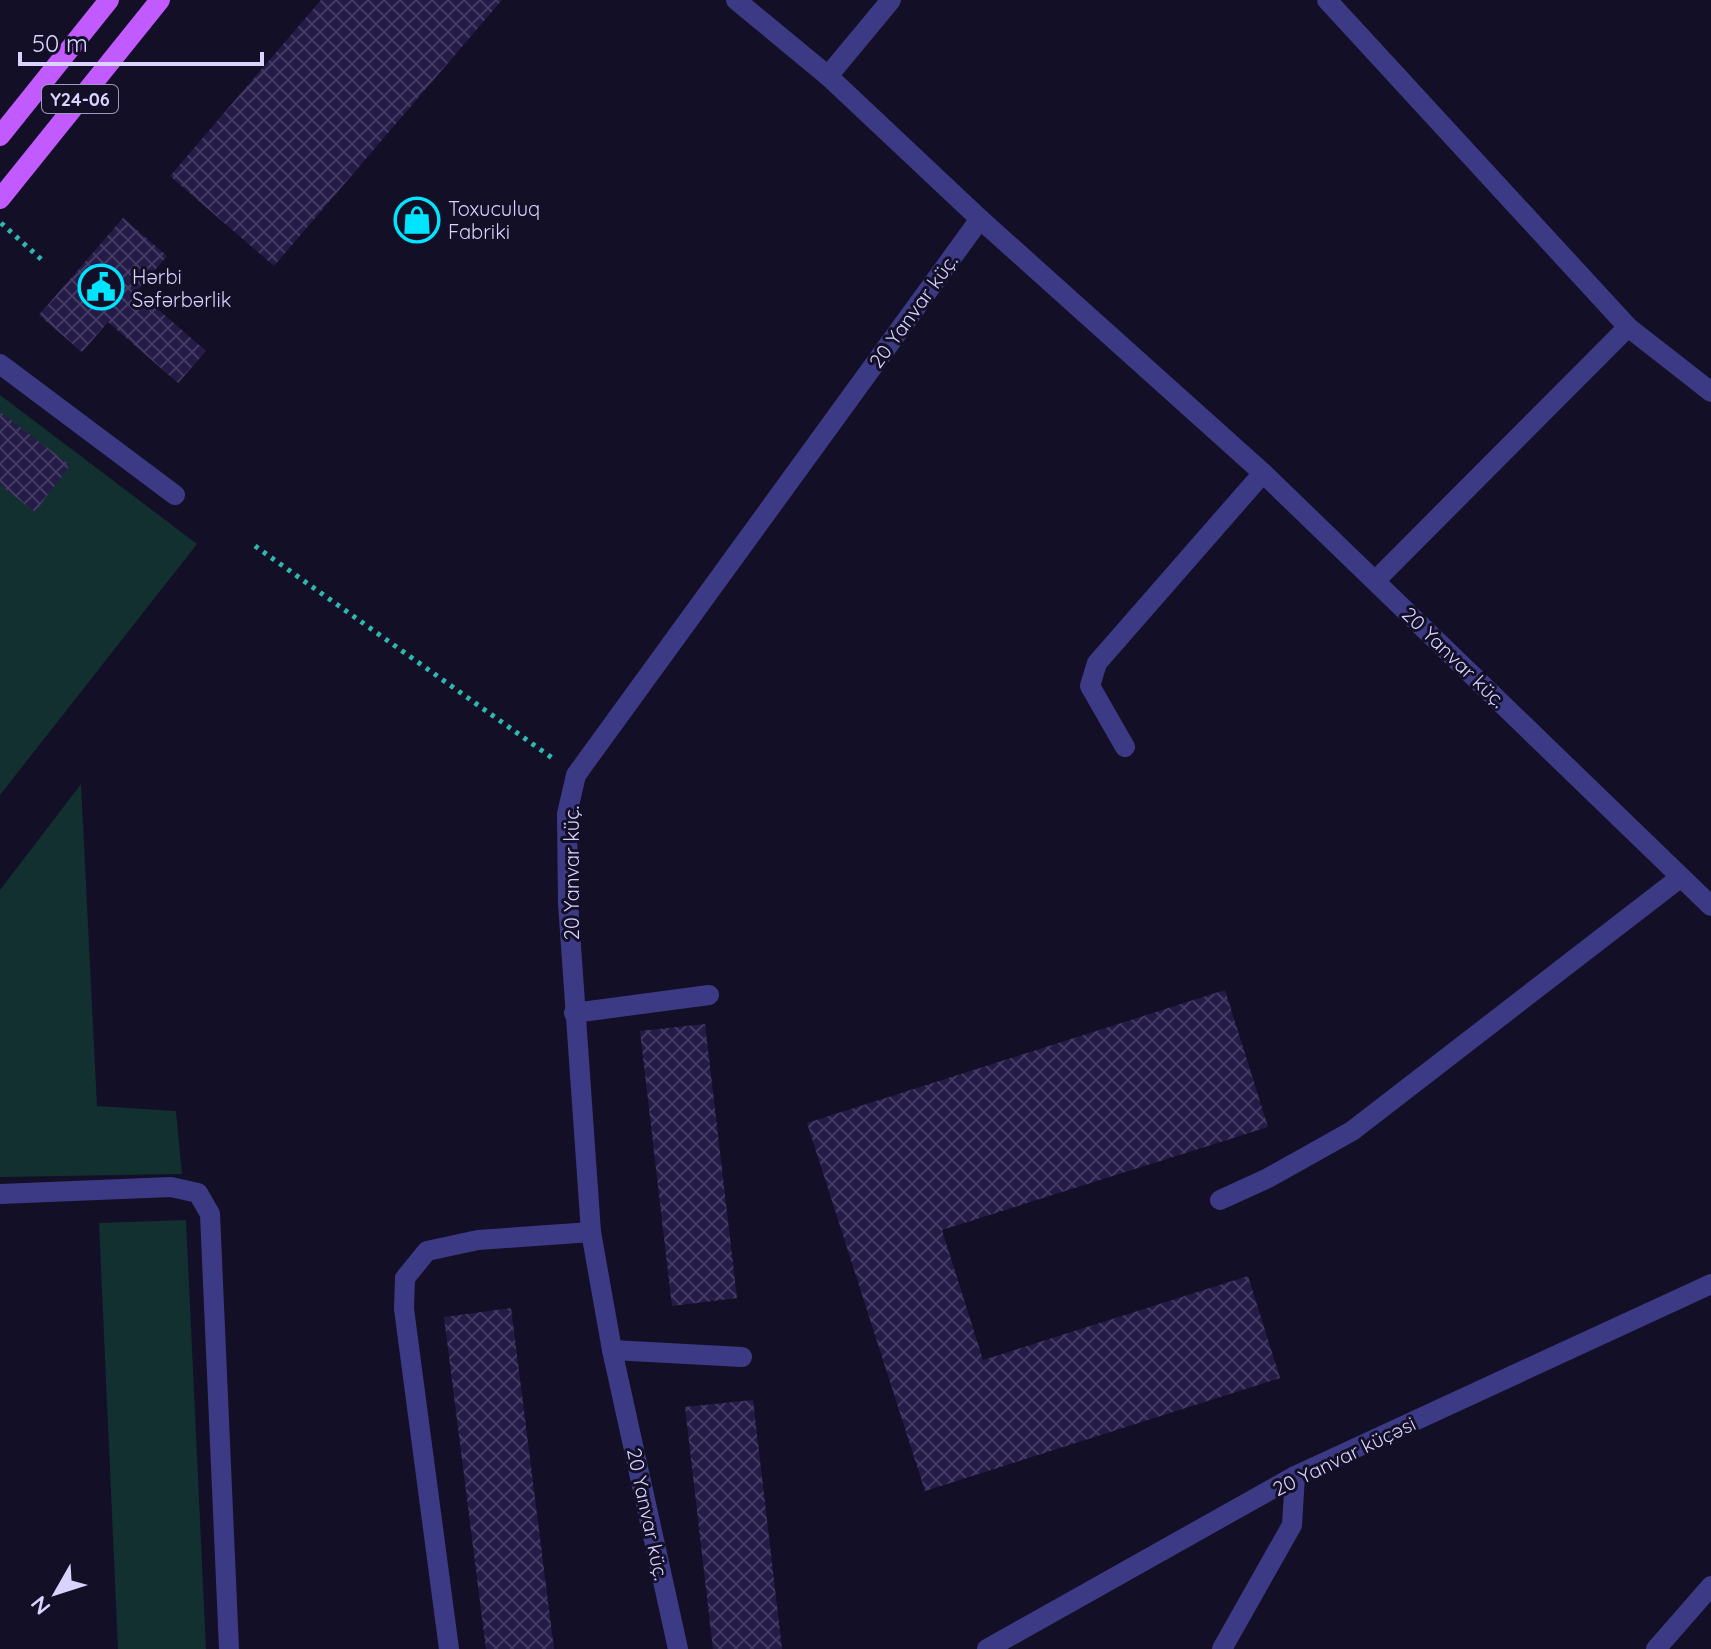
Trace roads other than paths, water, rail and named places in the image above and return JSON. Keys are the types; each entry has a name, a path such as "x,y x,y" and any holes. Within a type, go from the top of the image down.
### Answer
{"main road":[{"name":"Y24-06","path":"0,136 109,0"},
{"name":"Y24-06","path":"0,199 160,0"}],"street":[{"name":"20 Yanvar küç.","path":"736,0 828,76 980,219 1263,473 1711,906"},
{"path":"828,76 891,0"},
{"path":"1327,0 1628,327 1711,392"},
{"name":"20 Yanvar küç.","path":"678,1649 612,1350 591,1232 574,1013 567,814 576,775 980,219"},
{"path":"1375,581 1628,327"},
{"path":"0,364 175,495"},
{"path":"1125,747 1090,686 1097,663 1263,473"},
{"path":"1220,1200 1352,1131 1681,877"},
{"path":"574,1013 709,995"},
{"path":"0,1194 171,1187 198,1193 210,1214 229,1649"},
{"path":"449,1649 404,1309 405,1278 427,1251 478,1240 591,1232"},
{"name":"20 Yanvar küçəsi","path":"987,1649 1295,1476 1711,1284"},
{"path":"612,1350 742,1357"},
{"path":"1222,1649 1292,1525 1295,1476"},
{"path":"1656,1649 1711,1586"}],"place":[{"name":"Toxuculuq Fabriki","path":"417,220"},
{"name":"Hərbi Səfərbərlik","path":"101,287"}]}
